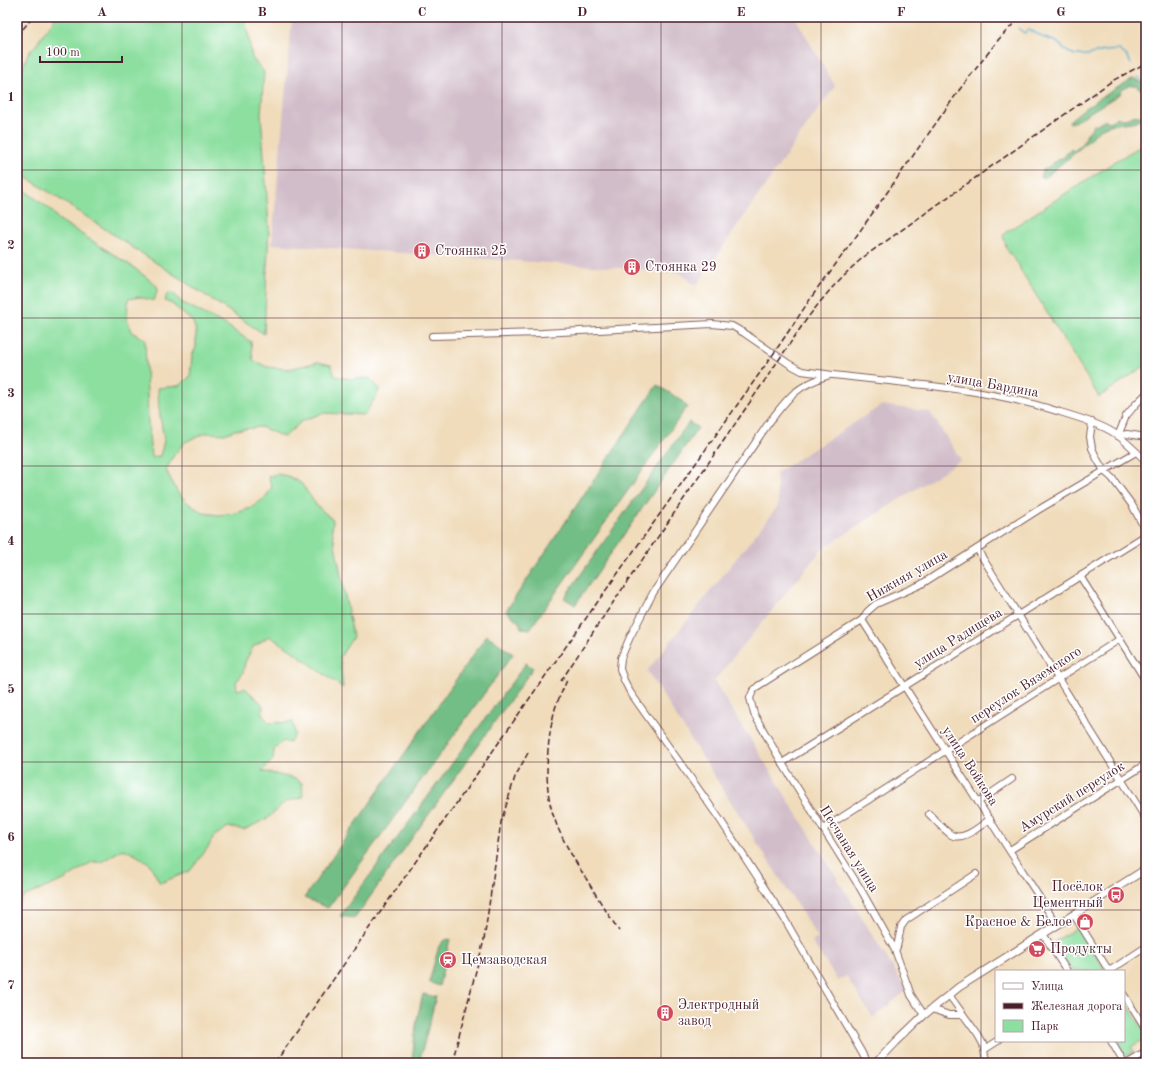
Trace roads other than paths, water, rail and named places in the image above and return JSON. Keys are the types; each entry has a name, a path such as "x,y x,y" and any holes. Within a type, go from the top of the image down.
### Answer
{"main road":[{"path":"876,1063 924,1016 959,987 1146,870"}],"street":[{"name":"улица Бардина","path":"432,336 542,333 712,324 732,326 802,371 976,392 1042,406 1092,422 1110,430 1146,461"},
{"path":"830,375 814,380 797,390 784,402 768,424 653,593 627,644 621,658 620,669 630,692 721,821 784,918 867,1063"},
{"path":"1118,436 1126,416 1146,394"},
{"path":"1092,422 1090,436 1092,448 1097,459 1104,471 1112,478 1132,505 1146,531"},
{"path":"1118,436 1127,434 1146,436"},
{"name":"Нижняя улица","path":"750,698 753,691 758,686 862,620 867,612 876,604 920,585 1038,510 1136,452"},
{"name":"улица Радищева","path":"782,762 1146,535"},
{"path":"977,549 1146,819"},
{"path":"1080,576 1146,681"},
{"name":"улица Войкова","path":"862,620 1057,925"},
{"name":"переулок Вяземского","path":"823,829 1120,639"},
{"name":"Песчаная улица","path":"750,698 754,714 860,888 895,950 911,995 924,1016"},
{"name":"Амурский переулок","path":"1010,850 1146,764"},
{"path":"978,802 1012,779"},
{"path":"928,814 951,835 957,837 963,836 990,819"},
{"path":"895,950 897,947 901,926 906,920 976,874"},
{"path":"1074,915 1108,970"},
{"path":"1043,934 1066,970"},
{"path":"1111,970 1146,947"},
{"path":"949,995 978,1034 983,1044 984,1056 987,1063"},
{"path":"1125,997 1146,1030"},
{"path":"932,1009 949,1015 963,1015"},
{"path":"984,1050 996,1042"},
{"path":"1112,1042 1124,1063"},
{"path":"1128,1063 1146,1052"}],"waterway":[{"path":"1018,28 1024,33 1028,30 1057,42 1066,51 1075,55 1088,55 1104,51 1119,50 1126,55 1131,64"},
{"path":"1138,77 1146,84"}],"railway":[{"path":"17,36 33,17"},
{"path":"275,1063 555,662 774,353 813,295 960,89 999,39 1020,17"},
{"path":"561,681 806,320 841,278 865,256 1112,81 1146,63"},
{"path":"567,680 555,709 550,731 547,768 550,803 556,823 565,843 619,931"},
{"path":"452,1063 484,940 501,822 515,777 529,751"}],"place":[{"name":"Стоянка 25","path":"422,251"},
{"name":"Стоянка 29","path":"632,267"},
{"name":"Посёлок Цементный","path":"1116,895"},
{"name":"Красное & Белое","path":"1085,922"},
{"name":"Продукты","path":"1037,949"},
{"name":"Цемзаводская","path":"448,960"},
{"name":"Электродный завод","path":"665,1013"}]}
